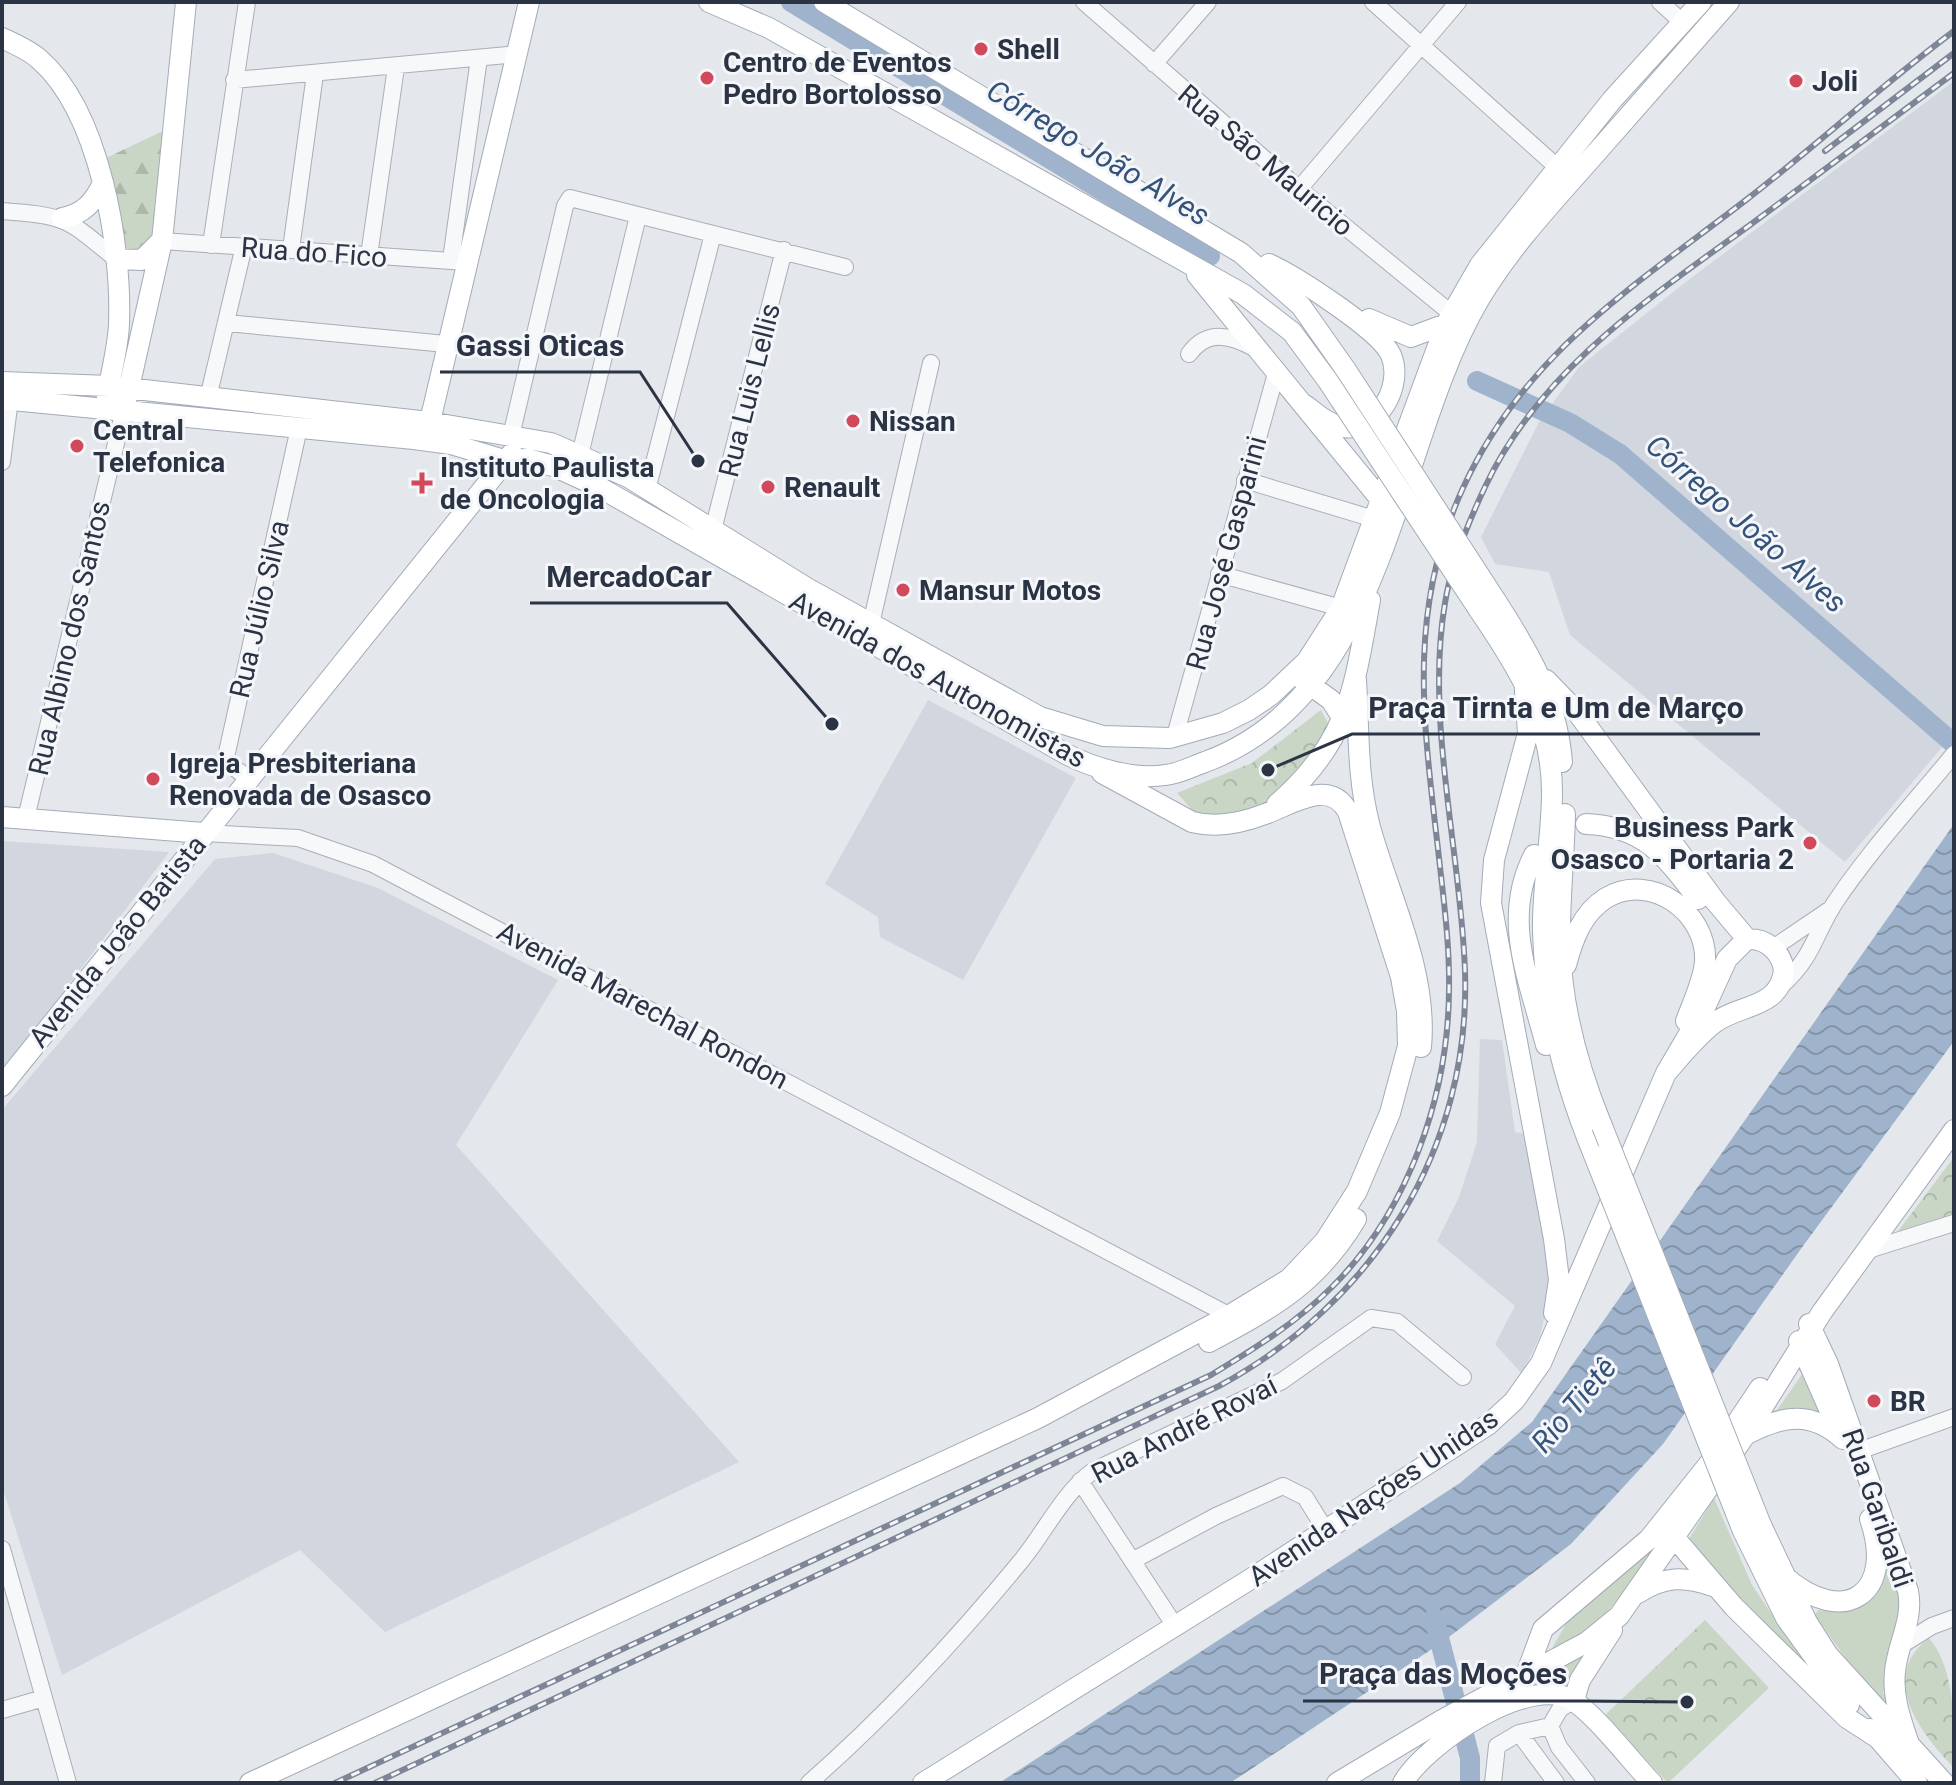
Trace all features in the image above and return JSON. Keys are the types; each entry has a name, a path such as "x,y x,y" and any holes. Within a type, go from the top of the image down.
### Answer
{"main road":[{"path":"118,388 135,362 162,241 186,2"},
{"path":"428,432 446,344 458,261 518,54 529,2"},
{"path":"709,2 749,12 1271,313 1337,375"},
{"path":"824,2 1241,253 1274,267 1342,309 1387,347 1395,366 1394,389 1388,402 1374,414 1351,427 1333,424 1305,405"},
{"name":"Avenida dos Autonomistas","path":"5,393 118,388 208,398 428,432 504,460 527,459 553,466 599,487 1083,762 1164,776 1221,756 1266,727 1304,680 1341,608 1449,319 1492,248 1681,21 1701,2"},
{"name":"Avenida dos Autonomistas","path":"5,393 114,409 299,428 511,436 551,443 647,490 871,624 1054,724 1103,736 1173,737 1223,723 1304,680 1332,660 1375,571 1441,380 1481,296 1536,221 1729,2"},
{"path":"1681,21 1689,30 1689,39 1681,56"},
{"path":"2,38 38,58 65,90 103,183 116,259 129,310 135,362"},
{"path":"62,218 82,212 91,204 103,183"},
{"path":"116,259 142,260 162,241"},
{"path":"1241,253 1301,306 1337,375 1488,606 1557,721 1565,816 1560,913 1563,978 1594,1130 1594,1155 1752,1528 1784,1576 1828,1655 1944,1783"},
{"path":"114,409 118,388 119,328 116,259"},
{"path":"1186,263 1305,405 1377,510"},
{"path":"1342,309 1354,311 1383,328 1411,337 1449,319"},
{"path":"504,460 532,445 551,443"},
{"name":"Avenida João Batista","path":"2,1086 504,460"},
{"path":"1265,814 1316,766 1344,718 1356,680 1375,571"},
{"path":"1532,676 1577,712 1743,941"},
{"path":"1532,676 1551,766 1543,927 1545,975 1561,1058 1594,1130 1786,1618 1846,1702 1917,1783"},
{"path":"1532,676 1528,733 1494,860 1491,903 1554,1239 1558,1295 1541,1363"},
{"path":"1304,680 1344,718 1358,757"},
{"path":"250,1783 1038,1418 1299,1289 1342,1241 1368,1199 1393,1143 1420,1055 1422,1015 1415,970 1370,827 1358,757 1356,680"},
{"path":"1173,737 1164,776 1167,800 1173,812"},
{"path":"281,1783 974,1463 1237,1320 1289,1279 1338,1223 1373,1157 1402,1078 1408,1046 1407,1011 1401,977 1345,806 1334,797 1319,795 1265,814 1205,825 1173,812 1083,762"},
{"name":"Avenida Marechal Rondon","path":"2,817 203,833"},
{"path":"1586,824 1615,826 1644,838 1673,868 1723,931 1743,941 1761,940 1773,948 1783,963 1781,986"},
{"path":"1534,855 1519,889 1516,918 1521,945 1550,1058 1570,1115 1594,1130"},
{"path":"1563,978 1571,946 1588,915 1615,894 1648,890 1675,902 1695,923 1703,947 1701,978 1666,1073"},
{"name":"Avenida Nações Unidas","path":"923,1783 1489,1424 1514,1401 1541,1363 1666,1073 1710,997 1727,959 1743,941"},
{"path":"1701,978 1710,997 1725,1008 1736,1010"},
{"name":"Avenida Nações Unidas","path":"1666,1073 1708,1027 1736,1010 1768,1000 1781,986"},
{"path":"1517,1699 1543,1629 1622,1564 1671,1515 1954,1130"},
{"path":"1554,1239 1566,1252 1574,1254 1590,1249"},
{"path":"1574,1700 1580,1680 1619,1616 1746,1434 1808,1330"},
{"name":"Rua Garibaldi","path":"1808,1330 1910,1603 1894,1690 1910,1747"},
{"path":"1746,1434 1787,1418 1806,1417 1829,1426 1851,1445"},
{"name":"Rua Garibaldi","path":"1784,1576 1814,1599 1845,1602 1868,1588 1875,1574 1877,1539 1851,1445"},
{"path":"1671,1515 1674,1537 1714,1586 1847,1718 1878,1738"},
{"path":"1635,1595 1655,1582 1672,1578 1714,1586"},
{"path":"1337,1783 1442,1720 1587,1642 1619,1616"},
{"path":"1403,1783 1412,1767 1438,1743 1517,1699 1539,1695 1574,1700 1652,1783"}],"street":[{"path":"211,245 247,2"},
{"name":"Rua São Mauricio","path":"1084,2 1449,319"},
{"path":"1154,64 1208,2"},
{"path":"1373,2 1557,167"},
{"path":"1299,189 1458,2"},
{"path":"1660,2 1681,21"},
{"path":"234,80 518,54"},
{"path":"458,261 479,58"},
{"path":"369,256 396,67"},
{"path":"291,249 315,74"},
{"path":"511,436 565,206 570,198 581,198 638,216 845,267"},
{"path":"2,211 62,218 87,233 116,259"},
{"path":"580,455 638,216"},
{"path":"647,490 713,234"},
{"name":"Rua do Fico","path":"162,241 458,261"},
{"path":"208,398 244,246"},
{"name":"Rua Luis Lellis","path":"713,530 784,250"},
{"path":"227,323 446,344"},
{"path":"1189,354 1202,340 1223,336 1263,352"},
{"path":"871,624 931,363"},
{"name":"Rua José Gasparini","path":"1173,737 1277,370"},
{"path":"2,462 5,393"},
{"name":"Rua Albino dos Santos","path":"26,818 114,409"},
{"name":"Rua Júlio Silva","path":"249,779 228,763 226,757 299,428"},
{"path":"1245,480 1377,510"},
{"path":"1219,574 1341,608"},
{"path":"1781,986 1811,953 1833,907 1858,872 1950,758"},
{"name":"Avenida Marechal Rondon","path":"203,833 298,838 326,845 373,864 1237,1320"},
{"path":"1773,948 1833,907"},
{"path":"1865,1251 1954,1223"},
{"name":"Rua André Rovaí","path":"809,1783 941,1653 1021,1560 1080,1481 1115,1459 1282,1381 1371,1318 1388,1319 1403,1326 1463,1377"},
{"path":"1851,1445 1954,1417"},
{"path":"1080,1481 1175,1626"},
{"path":"1132,1561 1216,1516 1283,1486 1305,1497 1325,1529"},
{"path":"2,1549 68,1783"},
{"path":"1910,1603 1932,1626"},
{"path":"1900,1646 1932,1626 1954,1618"},
{"path":"2,1710 44,1698"},
{"path":"1493,1783 1497,1746 1519,1733 1550,1726 1560,1709 1574,1700"},
{"path":"1550,1726 1559,1747 1587,1783"},
{"path":"1519,1733 1556,1783"}],"shaded area":[{"path":"1954,81 1954,733 1845,862 1570,635 1549,572 1495,564 1481,537 1539,422 1579,367 1687,281"},
{"path":"928,700 1076,778 963,980 880,937 878,917 825,884"},
{"path":"2,841 169,852 2,1073"},
{"path":"273,853 378,888 558,980 456,1145 739,1462 385,1632 300,1550 62,1675 2,1486 2,1110 215,859"},
{"path":"1480,1039 1502,1040 1515,1132 1531,1135 1552,1284 1540,1336 1522,1374 1495,1344 1515,1306 1437,1241 1459,1197 1477,1142"}],"green space":[{"path":"167,129 157,241 141,251 122,247 106,158"},
{"path":"1321,710 1331,729 1282,793 1250,812 1211,816 1194,812 1177,793 1252,763"},
{"path":"1954,1157 1954,1214 1896,1234"},
{"path":"1803,1373 1822,1415 1775,1413"},
{"path":"1714,1498 1752,1585 1809,1669 1686,1544"},
{"path":"1663,1534 1665,1542 1588,1635 1547,1657 1567,1622"},
{"path":"1885,1557 1902,1600 1883,1693 1890,1705 1888,1708 1854,1670 1815,1615 1818,1610 1844,1610 1865,1600 1879,1582"},
{"path":"1705,1620 1769,1688 1668,1783 1604,1716"},
{"path":"1929,1638 1938,1651 1949,1682 1954,1768 1918,1722 1905,1687 1906,1670 1914,1653"},
{"path":"1589,1651 1569,1693 1532,1689 1536,1681"}],"water":[{"name":"Rio Tietê","path":"1954,824 1954,1041 1803,1246 1663,1444 1571,1544 1441,1643 1230,1783 999,1783 1460,1483 1532,1422"}],"waterway":[{"name":"Córrego João Alves","path":"791,2 1210,256"},
{"name":"Córrego João Alves","path":"1477,381 1570,423 1620,454 1954,744"},
{"path":"1434,1618 1470,1758 1470,1783"}],"railway":[{"path":"335,1783 1211,1375 1289,1324 1332,1287 1359,1257 1402,1188 1419,1150 1441,1071 1447,1031 1448,955 1428,755 1424,666 1433,578 1445,533 1463,488 1488,440 1517,398 1585,326 1954,31"},
{"path":"1825,151 1954,53"},
{"path":"375,1783 1219,1386 1274,1352 1323,1311 1366,1265 1402,1214 1430,1159 1451,1099 1462,1037 1465,971 1441,740 1440,648 1451,573 1485,487 1508,445 1535,407 1600,340 1673,281 1954,73"}],"place":[{"name":"Shell","path":"981,49"},
{"name":"Centro de Eventos Pedro Bortolosso","path":"707,78"},
{"name":"Joli","path":"1796,81"},
{"name":"Nissan","path":"853,421"},
{"name":"Central Telefonica","path":"77,446"},
{"name":"Gassi Oticas","path":"698,461"},
{"name":"Instituto Paulista de Oncologia","path":"422,483"},
{"name":"Renault","path":"768,487"},
{"name":"Mansur Motos","path":"903,590"},
{"name":"MercadoCar","path":"832,724"},
{"name":"Praça Tirnta e Um de Março","path":"1268,770"},
{"name":"Igreja Presbiteriana Renovada de Osasco","path":"153,779"},
{"name":"Business Park Osasco - Portaria 2","path":"1810,843"},
{"name":"BR","path":"1874,1401"},
{"name":"Praça das Moções","path":"1687,1702"}]}
